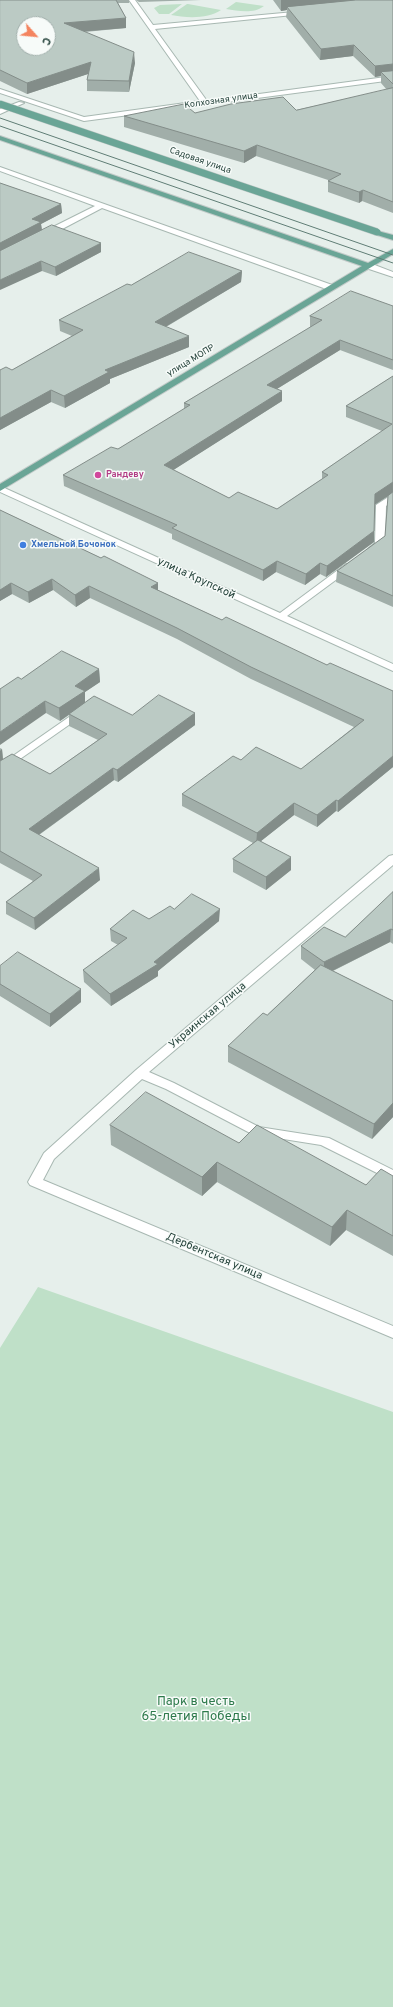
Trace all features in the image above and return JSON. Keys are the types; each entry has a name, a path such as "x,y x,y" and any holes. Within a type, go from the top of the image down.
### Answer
{"main road":[{"name":"Садовая улица","path":"0,104 393,238"},
{"path":"0,138 369,266"},
{"name":"улица МОПР","path":"0,489 393,251"}],"street":[{"path":"132,0 205,103"},
{"path":"151,27 307,12"},
{"name":"Колхозная улица","path":"0,91 84,119 393,78"},
{"path":"0,112 28,100"},
{"path":"0,169 332,288"},
{"path":"34,240 102,205"},
{"path":"369,266 393,274"},
{"name":"улица Крупской","path":"0,489 393,668"},
{"path":"280,617 380,544 381,505 393,497"},
{"path":"0,770 92,703"},
{"name":"Украинская улица","path":"35,1182 49,1156 140,1073 393,859"},
{"path":"140,1073 170,1086 256,1132 324,1141 393,1176"},
{"name":"Дербентская улица","path":"35,1182 393,1332"}],"green space":[{"path":"236,2 264,6 260,9 251,11 226,9"},
{"path":"182,4 169,14 159,14 154,8 160,5"},
{"path":"187,4 221,10 204,16 183,17 171,15"},
{"name":"Парк в честь 65-летия Победы","path":"38,1287 393,1412 393,2007 0,2007 0,1348"}],"building":[{"path":"0,0 116,0 126,18 64,23 134,52 129,81 87,80 91,62 27,83 0,70"},
{"path":"356,0 393,0 393,64 375,66 354,45 321,49 287,7"},
{"path":"393,71 393,84 381,72"},
{"path":"393,88 393,202 363,190 359,192 328,181 341,174 257,145 244,151 124,116 184,104 195,113 231,104 283,97 296,110"},
{"path":"0,183 61,204 32,219 41,222 0,243"},
{"path":"52,225 101,243 55,267 41,261 0,280 0,251"},
{"path":"189,252 242,271 155,322 189,336 105,370 109,372 64,396 51,390 0,418 0,370 6,367 12,370 83,330 59,320 127,284 131,285"},
{"path":"351,291 393,306 393,360 340,340 267,385 282,391 164,465 229,498 238,492 277,509 328,475 322,472 392,424 346,406 393,376 393,482 375,494 374,531 327,566 320,563 306,574 277,561 263,570 172,528 177,525 63,475 111,447 118,449 190,405 184,403 322,320 310,316"},
{"path":"393,492 393,596 337,571 385,536 388,496"},
{"path":"0,510 101,558 104,556 158,583 151,587 222,620 226,617 327,665 330,663 393,691 393,756 338,801 336,800 317,815 294,803 257,833 182,794 233,756 241,760 256,747 301,769 364,720 251,667 177,628 89,586 75,595 52,579 28,592 11,583 0,590"},
{"path":"62,651 99,669 75,686 85,691 59,708 45,701 0,732 0,689 18,677 21,679"},
{"path":"159,695 195,713 117,770 113,768 29,829 99,868 34,918 6,902 42,875 0,851 0,761 12,754 50,774 107,734 69,714 94,696 132,715"},
{"path":"258,840 291,857 266,877 233,859"},
{"path":"393,892 393,930 391,929 324,962 301,946 324,927 345,937"},
{"path":"192,894 220,909 154,962 158,964 110,994 83,970 127,938 110,929 133,910 149,919 170,906 174,909"},
{"path":"18,952 81,989 50,1014 0,984 0,966"},
{"path":"321,965 393,1001 393,1103 374,1124 228,1046 263,1013 267,1015"},
{"path":"146,1092 239,1143 257,1125 366,1185 381,1169 393,1176 393,1236 347,1210 332,1227 217,1162 202,1177 110,1125"}],"tram line":[{"path":"0,118 393,255"},
{"path":"0,126 393,263"}],"place":[{"name":"Рандеву","path":"98,475"},
{"name":"Хмельной Бочонок","path":"23,545"}]}
